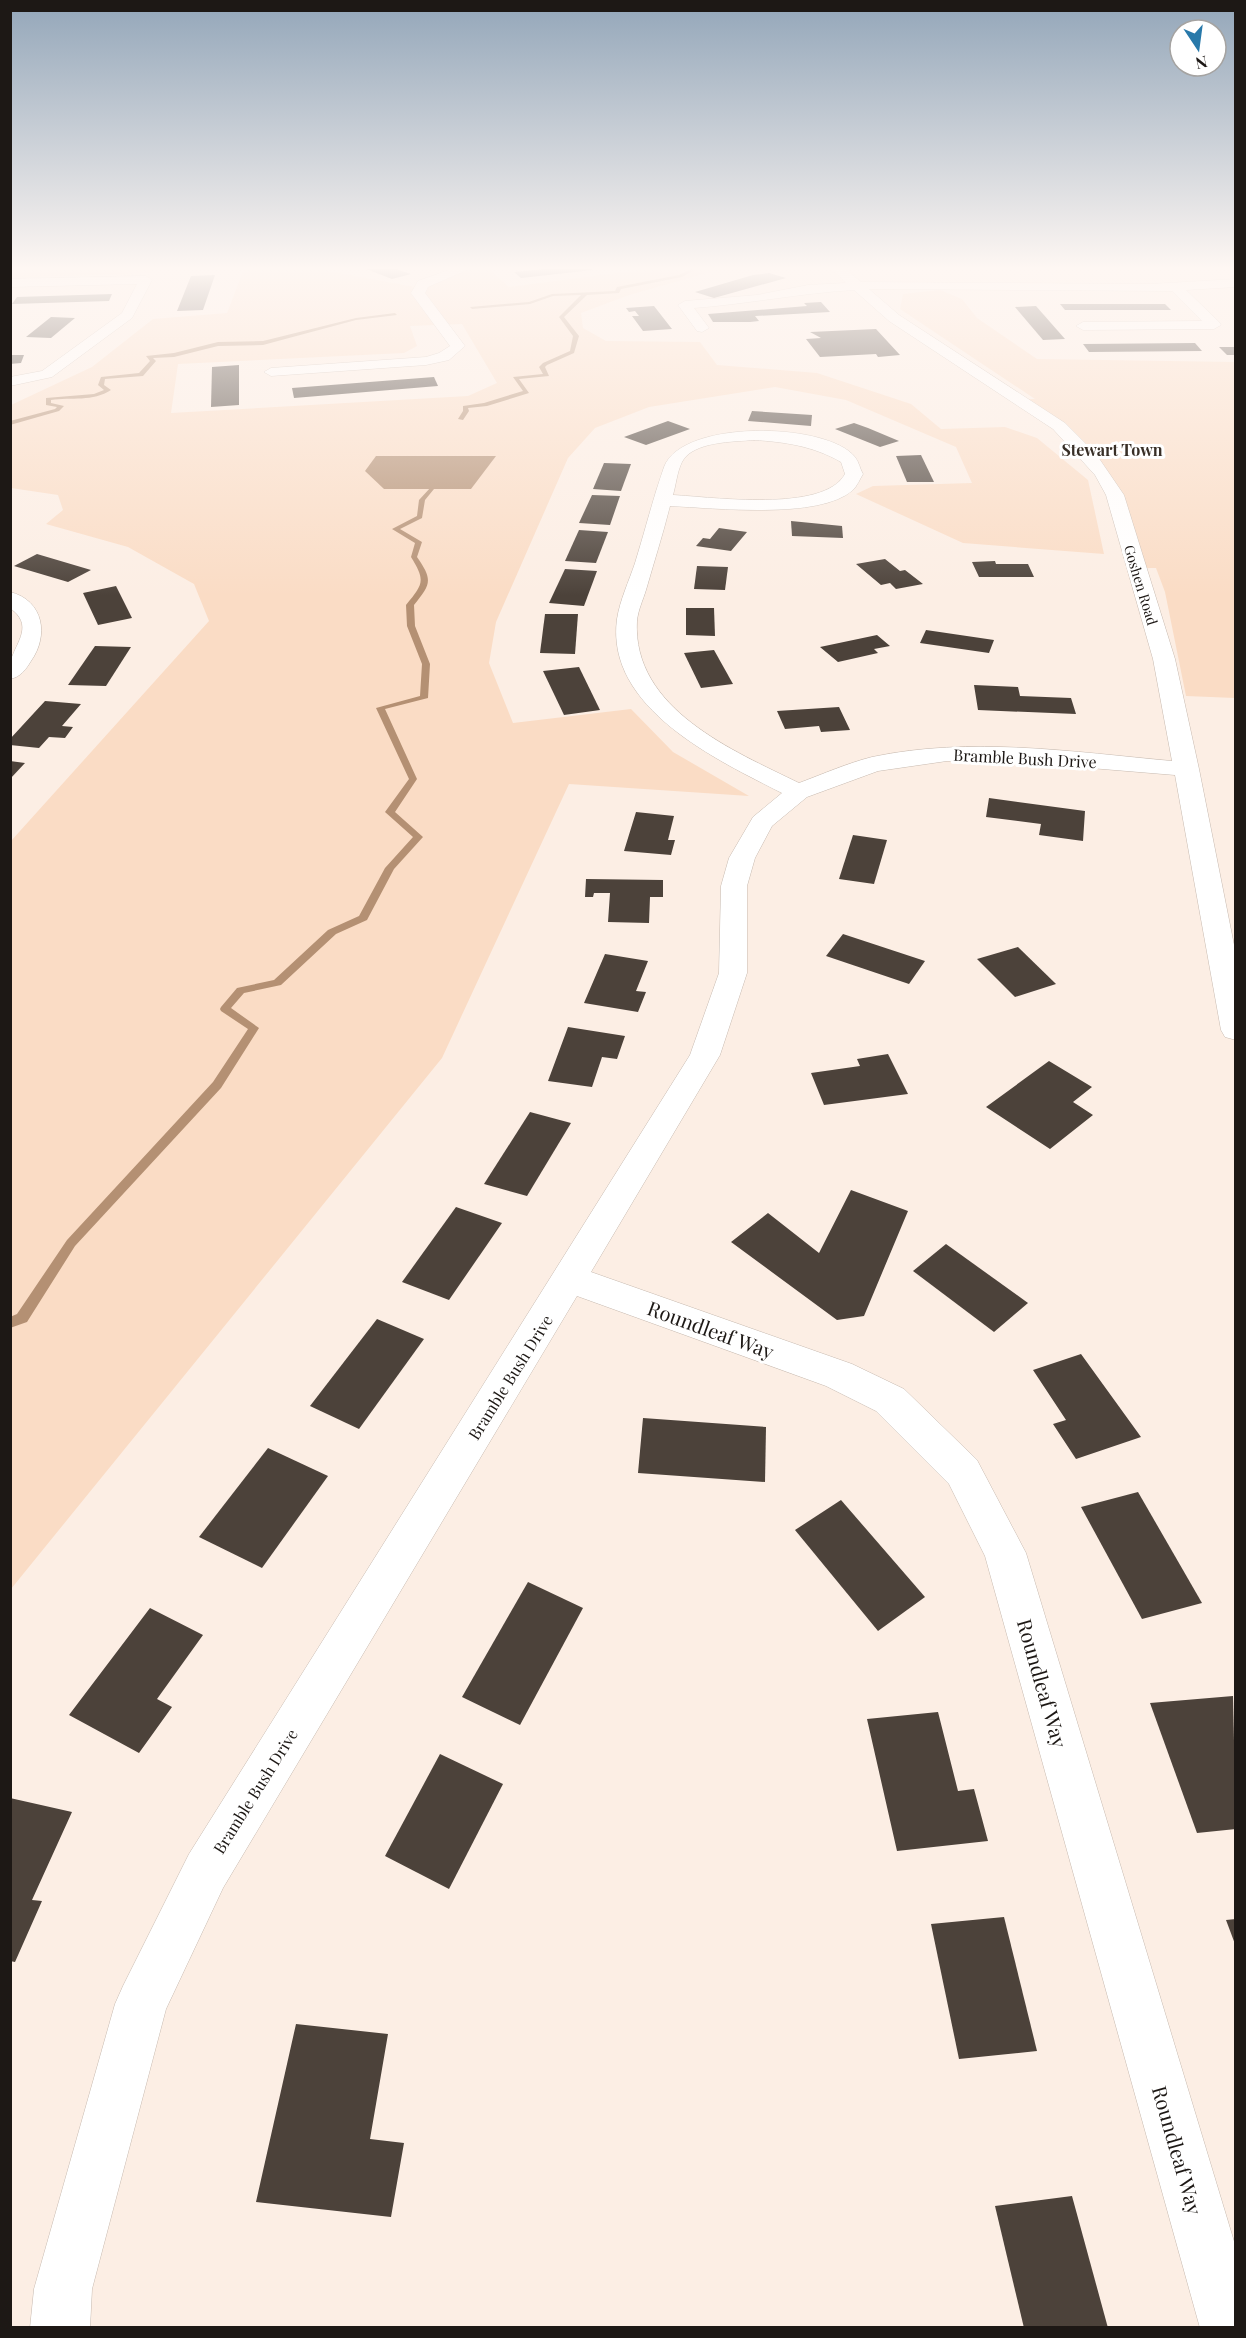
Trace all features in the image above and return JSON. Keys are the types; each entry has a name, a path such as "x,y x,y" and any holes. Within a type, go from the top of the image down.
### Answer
{"street":[{"path":"10,382 28,378"},
{"name":"Goshen Road","path":"987,378 1036,408 1083,446 1100,467 1115,495 1164,660 1236,1030"},
{"path":"663,500 772,504 809,501 847,486 854,474 848,459 814,443 786,437 754,435 719,438 701,443 680,454 675,461 663,500 627,621 630,661 648,693 680,725 722,753 798,792"},
{"path":"10,598 32,620 34,634 29,651 10,673"},
{"name":"Bramble Bush Drive","path":"60,2328 63,2289 141,2004 206,1871 705,1055 733,973 734,886 742,858 762,822 798,792 874,764 947,754 1006,754 1187,769"},
{"name":"Roundleaf Way","path":"570,1279 839,1375 890,1400 963,1472 1005,1553 1230,2328"}],"shaded area":[{"path":"68,378 176,378 171,413 468,396 497,383 494,378 832,378 911,404 941,429 1005,427 1037,438 1088,480 1104,554 963,543 856,494 873,486 972,483 956,447 846,400 775,387 649,407 595,428 568,458 496,622 489,663 513,723 631,709 673,752 749,796 569,784 442,1058 11,1589 11,841 209,621 194,584 128,547 46,524 63,510 58,495 11,488 11,405"},
{"path":"1004,378 1235,378 1235,698 1186,696 1165,592 1156,568 1140,568 1108,476 1026,399 1035,399"},
{"path":"376,456 496,456 471,489 384,489 365,471"}],"building":[{"path":"212,378 239,378 239,405 211,407"},
{"path":"420,378 434,378 438,386 294,398 292,388"},
{"path":"752,411 812,415 811,426 748,421"},
{"path":"668,421 690,429 646,445 624,437"},
{"path":"854,423 899,441 880,447 835,429"},
{"path":"921,455 934,482 907,482 896,456"},
{"path":"604,463 631,464 621,491 593,489"},
{"path":"592,495 620,496 610,525 579,523"},
{"path":"791,521 842,526 843,538 792,536"},
{"path":"719,528 747,532 731,551 696,546 703,538 710,539"},
{"path":"579,530 608,532 596,563 565,561"},
{"path":"37,554 91,570 68,582 14,566"},
{"path":"885,559 900,571 905,570 923,584 896,589 890,583 881,585 856,564"},
{"path":"995,561 996,564 1028,564 1034,577 979,577 972,562"},
{"path":"697,566 728,567 725,590 694,589"},
{"path":"565,569 597,571 584,606 549,603"},
{"path":"116,586 132,618 98,625 83,593"},
{"path":"686,608 714,608 715,636 686,635"},
{"path":"545,614 578,614 575,654 540,653"},
{"path":"926,630 994,640 989,653 920,643"},
{"path":"877,635 890,646 874,649 878,653 838,662 820,647"},
{"path":"95,646 131,647 106,686 68,685"},
{"path":"714,650 733,684 701,688 684,653"},
{"path":"579,667 600,710 564,715 543,671"},
{"path":"974,685 1018,687 1020,696 1071,698 1076,714 978,710"},
{"path":"45,701 81,704 62,726 73,727 65,738 49,737 39,748 10,745 10,739"},
{"path":"839,707 850,730 821,732 819,726 785,729 777,711"},
{"path":"10,761 25,763 10,779"},
{"path":"989,798 1085,811 1083,841 1039,835 1041,824 986,817"},
{"path":"636,812 674,816 668,840 675,840 671,855 624,851"},
{"path":"853,835 887,840 874,884 839,879"},
{"path":"586,879 663,880 663,897 650,897 649,923 608,922 610,893 594,893 593,897 585,897"},
{"path":"843,934 925,961 909,984 826,956"},
{"path":"1018,947 1056,984 1015,997 977,959"},
{"path":"605,954 648,961 636,991 646,992 638,1012 584,1003"},
{"path":"568,1027 625,1036 617,1059 602,1057 592,1087 548,1081"},
{"path":"888,1054 908,1094 824,1105 811,1073 860,1066 857,1059"},
{"path":"1049,1061 1092,1087 1073,1102 1093,1115 1050,1149 986,1107"},
{"path":"530,1112 571,1123 527,1196 484,1184"},
{"path":"851,1190 908,1211 864,1316 837,1320 731,1242 768,1213 819,1253"},
{"path":"456,1207 502,1223 449,1300 402,1282"},
{"path":"946,1244 1028,1303 994,1332 913,1271"},
{"path":"377,1319 424,1339 359,1429 310,1406"},
{"path":"1081,1354 1141,1437 1076,1459 1053,1424 1066,1420 1033,1370"},
{"path":"643,1418 766,1427 765,1482 638,1473"},
{"path":"268,1448 328,1476 262,1568 199,1537"},
{"path":"1138,1492 1202,1603 1142,1619 1081,1507"},
{"path":"841,1500 925,1597 878,1631 795,1530"},
{"path":"528,1582 583,1608 520,1725 462,1697"},
{"path":"150,1608 203,1635 157,1699 172,1707 139,1753 69,1715"},
{"path":"1233,1696 1236,1829 1197,1833 1150,1703"},
{"path":"938,1712 958,1791 974,1789 988,1841 897,1851 867,1719"},
{"path":"440,1754 503,1784 449,1889 385,1856"},
{"path":"10,1798 72,1812 32,1900 42,1901 15,1962 10,1961"},
{"path":"1004,1917 1037,2051 959,2059 931,1924"},
{"path":"1236,1919 1236,1944 1235,1944 1226,1920"},
{"path":"296,2024 388,2034 370,2139 404,2143 391,2217 256,2202"},
{"path":"1072,2196 1108,2328 1024,2328 995,2206"}],"waterway":[{"path":"10,423 57,410 61,406 48,404 48,399 94,395 108,390 101,385 103,378"},
{"path":"461,419 466,411 465,407 485,405 527,392 515,378"},
{"path":"10,1323 22,1318 71,1243 217,1085 254,1028 225,1009 241,990 277,983 332,932 363,918 390,868 418,837 390,812 413,779 380,708 424,698 426,664 411,626 410,605 424,588 424,572 414,557 419,542 395,529 420,517 422,500 431,489"}],"district":[{"name":"Stewart Town","path":"1112,449"}]}
